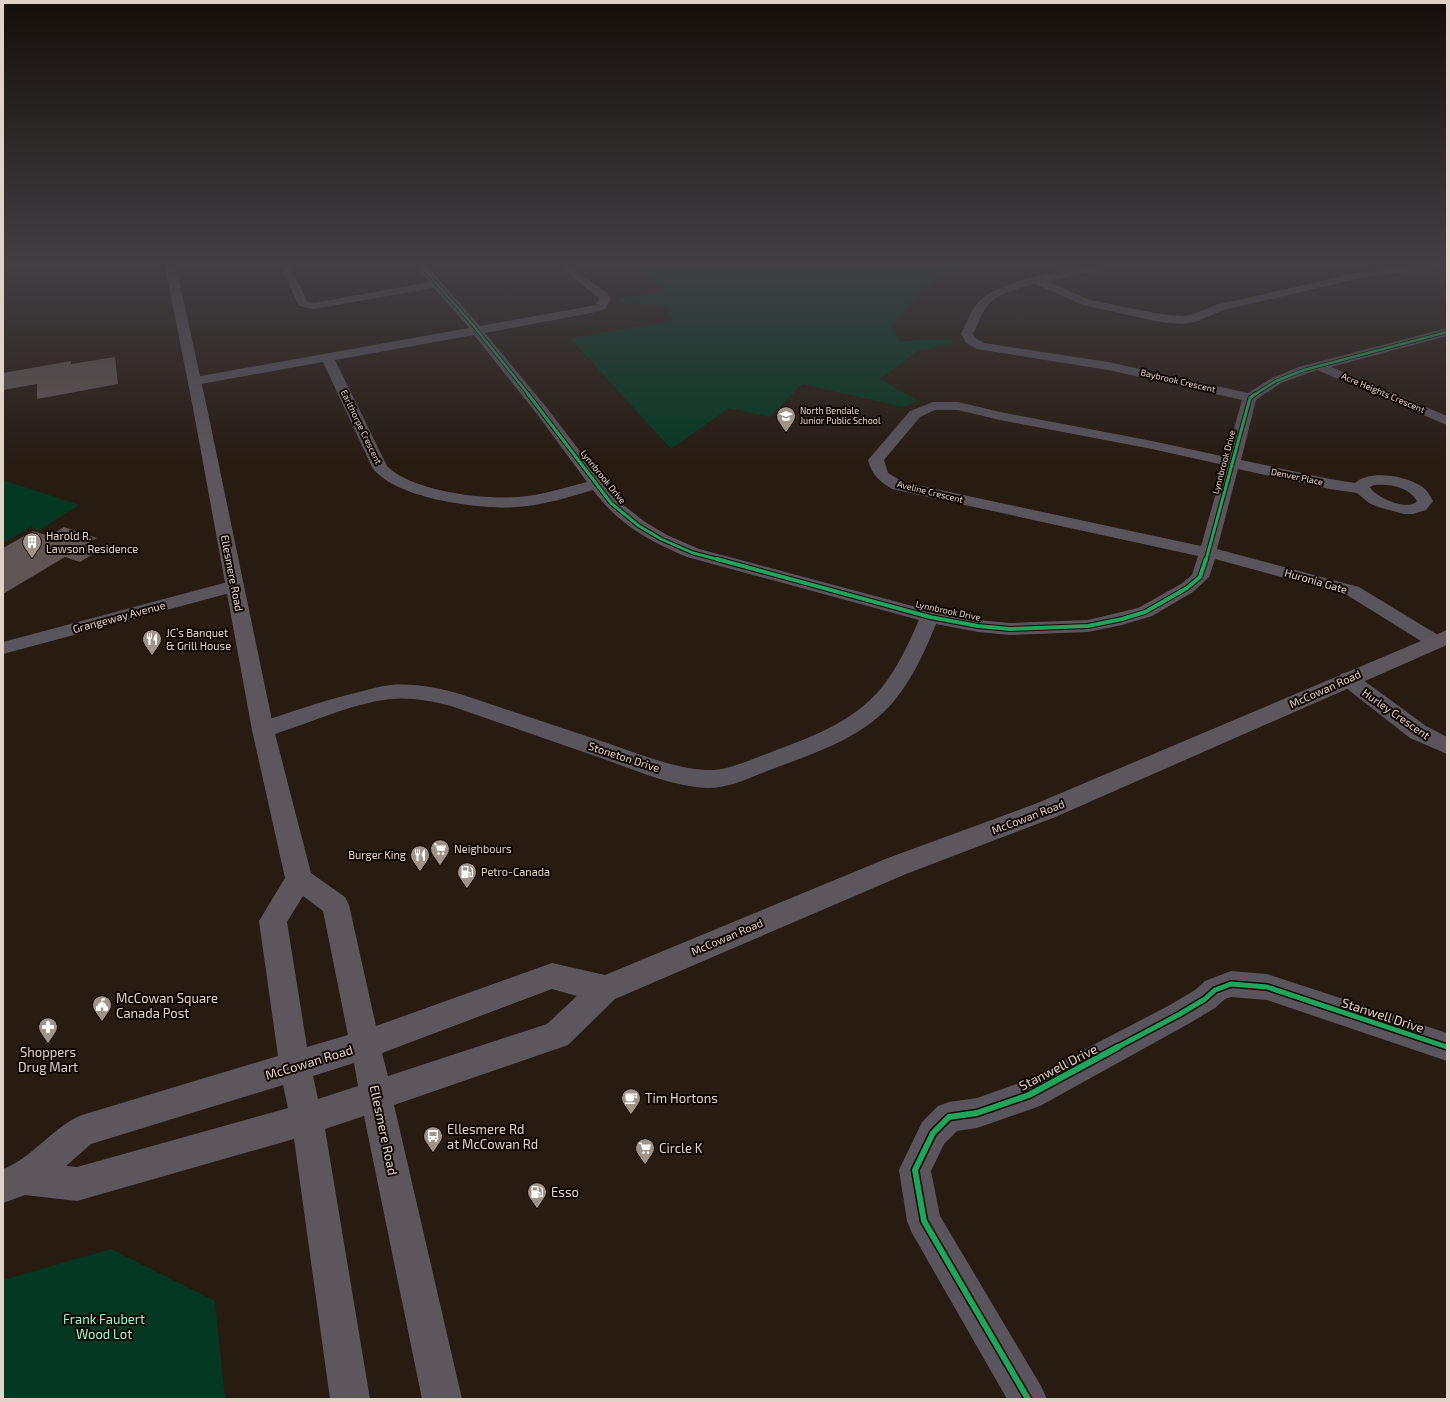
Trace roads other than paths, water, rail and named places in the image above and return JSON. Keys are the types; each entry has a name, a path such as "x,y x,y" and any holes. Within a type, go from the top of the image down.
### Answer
{"main road":[{"name":"Ellesmere Road","path":"184,331 263,730 300,879 335,905 364,1045 377,1097 442,1399"},
{"name":"McCowan Road","path":"14,1182 77,1184 307,1120 557,1035 605,989 897,866 1044,811 1441,639"},
{"path":"300,879 273,921 295,1067 307,1120 350,1399"},
{"name":"McCowan Road","path":"14,1182 82,1131 364,1045 552,976 605,989"}],"street":[{"path":"195,381 469,331"},
{"name":"Lynnbrook Drive","path":"478,331 542,411 611,503 639,526 693,553 930,617 978,626 1010,629 1076,627 1122,619 1145,612 1187,588 1200,577 1208,553 1250,398"},
{"name":"Baybrook Crescent","path":"968,331 967,334 970,340 981,346 1114,367 1250,398"},
{"path":"1250,398 1269,383 1297,372 1363,356 1447,332"},
{"name":"Earlthorpe Crescent","path":"327,357 374,457 383,472 396,480 417,488 461,499 496,503 532,500 596,484"},
{"name":"Acre Heights Crescent","path":"1319,366 1447,421"},
{"name":"Aveline Crescent","path":"1208,553 898,486 885,478 879,472 876,460 915,414 933,406 958,406 1000,416 1152,445 1232,463"},
{"name":"Denver Place","path":"1232,463 1330,484 1362,489"},
{"name":"Huronia Gate","path":"1208,553 1256,564 1353,591 1441,639"},
{"name":"Grangeway Avenue","path":"3,648 235,586"},
{"name":"Stoneton Drive","path":"263,730 316,711 368,696 389,692 431,694 456,700 656,769 685,776 708,779 740,772 820,742 863,718 879,705 902,674 930,617"},
{"name":"Hurley Crescent","path":"1348,679 1418,732 1447,746"},
{"name":"Stanwell Drive","path":"1028,1399 924,1221 915,1170 933,1133 949,1117 976,1113 1029,1096 1180,1014 1206,999 1216,990 1231,984 1267,987 1447,1047"}],"place":[{"name":"North Bendale Junior Public School","path":"786,433"},
{"name":"Harold R. Lawson Residence","path":"32,559"},
{"name":"JC’s Banquet & Grill House","path":"152,656"},
{"name":"Neighbours","path":"440,866"},
{"name":"Burger King","path":"420,872"},
{"name":"Petro-Canada","path":"467,889"},
{"name":"McCowan Square Canada Post","path":"102,1022"},
{"name":"Shoppers Drug Mart","path":"48,1044"},
{"name":"Tim Hortons","path":"631,1115"},
{"name":"Ellesmere Rd at McCowan Rd","path":"433,1153"},
{"name":"Circle K","path":"645,1165"},
{"name":"Esso","path":"537,1209"}],"park label":[{"name":"Frank Faubert Wood Lot","path":"104,1326"}]}
